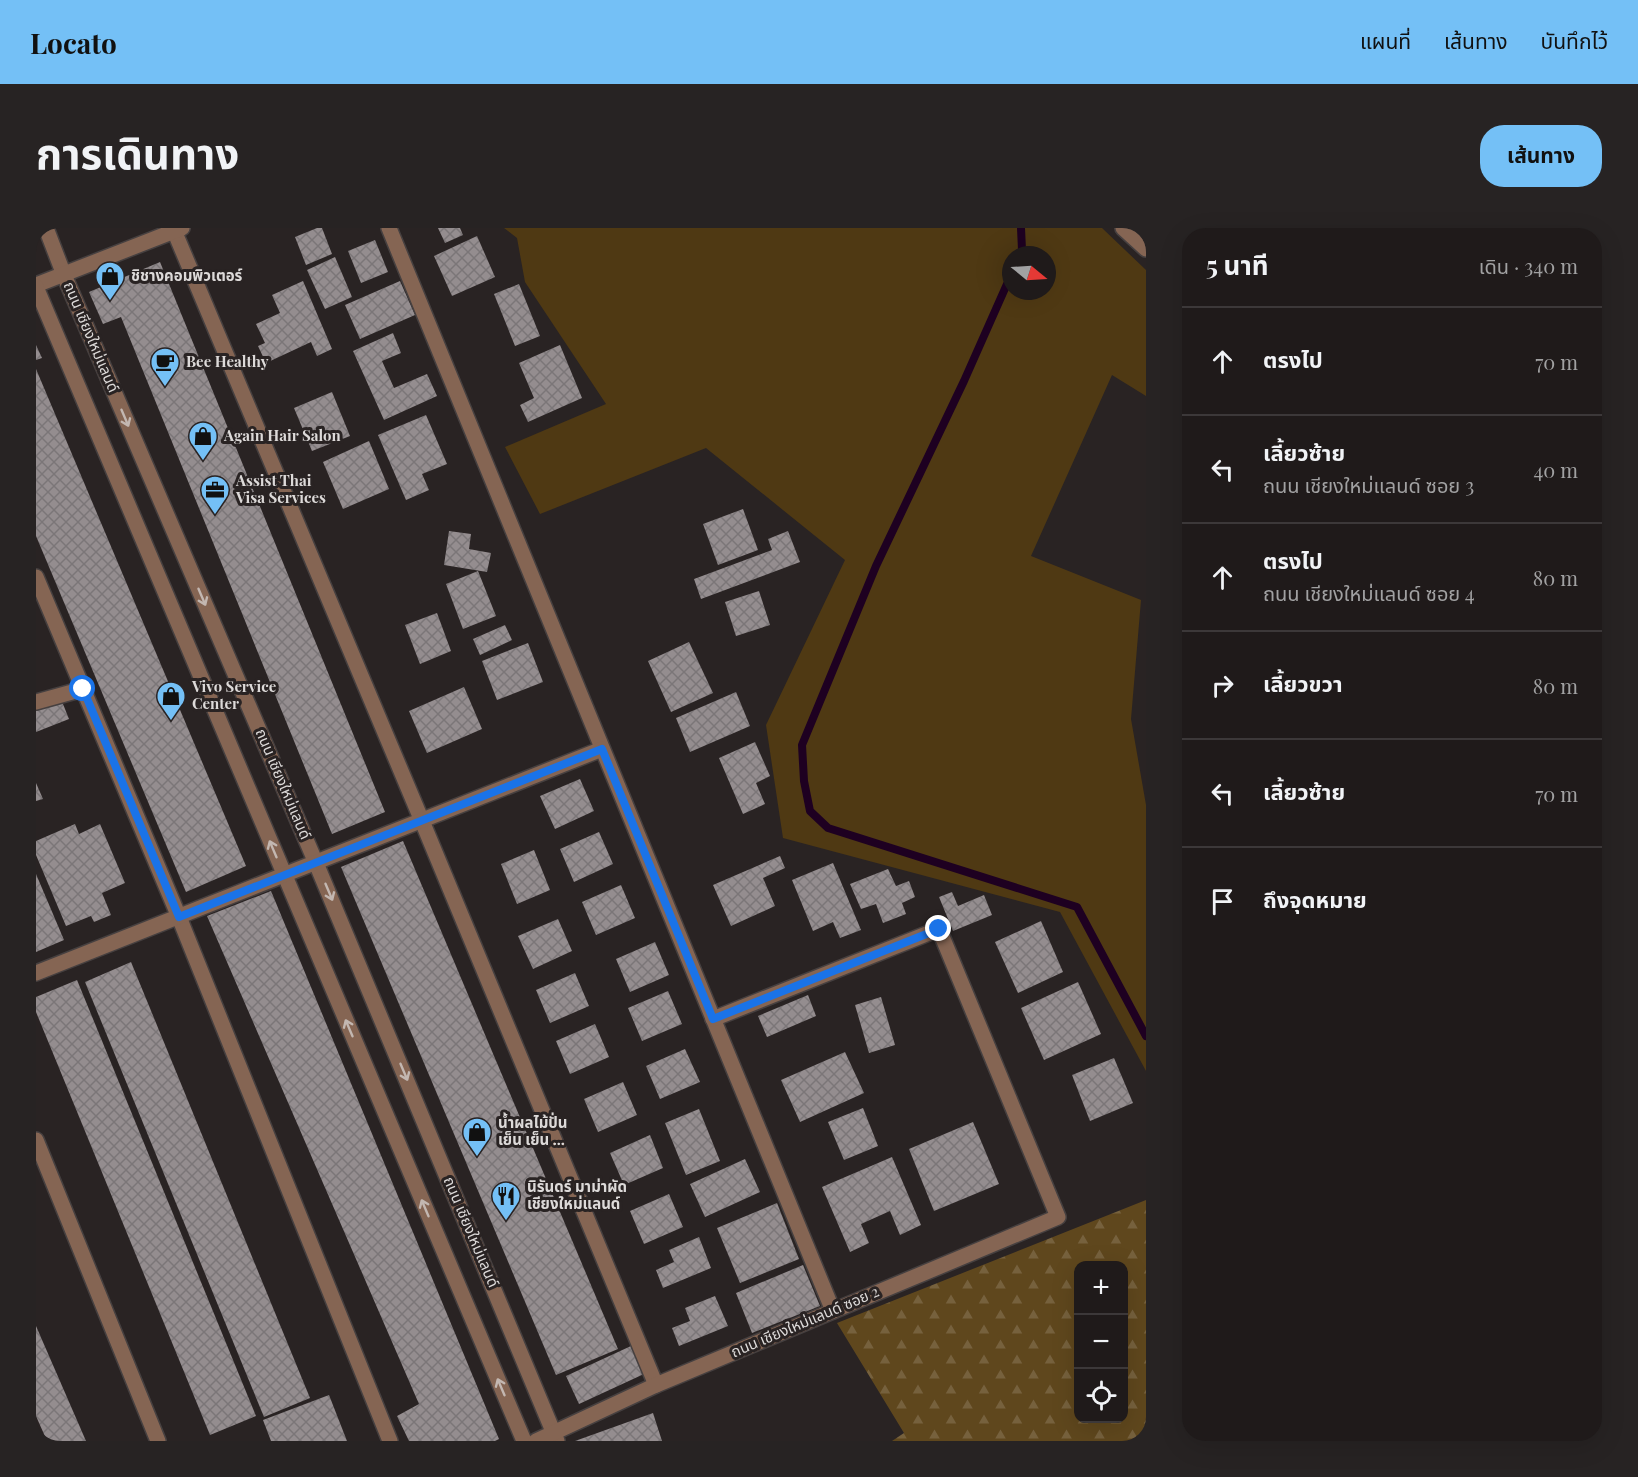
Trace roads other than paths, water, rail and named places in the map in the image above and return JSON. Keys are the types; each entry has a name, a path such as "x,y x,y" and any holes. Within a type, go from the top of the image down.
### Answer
{"street":[{"name":"ถนน เชียงใหม่แลนด์","path":"46,228 316,863 556,1437"},
{"path":"388,228 832,1311"},
{"path":"1123,228 1146,249"},
{"path":"36,286 177,229 656,1385"},
{"name":"ถนน เชียงใหม่แลนด์","path":"36,286 524,1441"},
{"path":"36,577 179,917 390,1441"},
{"path":"36,702 83,689"},
{"path":"36,974 602,749"},
{"name":"ถนน เชียงใหม่แลนด์ ซอย 2","path":"536,1441 556,1437 656,1385 1058,1216 939,929 713,1019"},
{"path":"36,1140 158,1441"}],"waterway":[{"path":"1021,228 1022,246"},
{"path":"1002,295 876,566 802,745 804,781 810,811 828,828 1077,907 1146,1036"}],"place":[{"name":"ชิชางคอมพิวเตอร์","path":"110,302"},
{"name":"Bee Healthy","path":"165,388"},
{"name":"Again Hair Salon","path":"203,462"},
{"name":"Assist Thai Visa Services","path":"215,516"},
{"name":"Vivo Service Center","path":"171,722"},
{"name":"น้ำผลไม้ปั่น เย็น เย็น ...","path":"477,1158"},
{"name":"นิรันดร์ มาม่าผัด เชียงใหม่แลนด์","path":"506,1222"}]}
